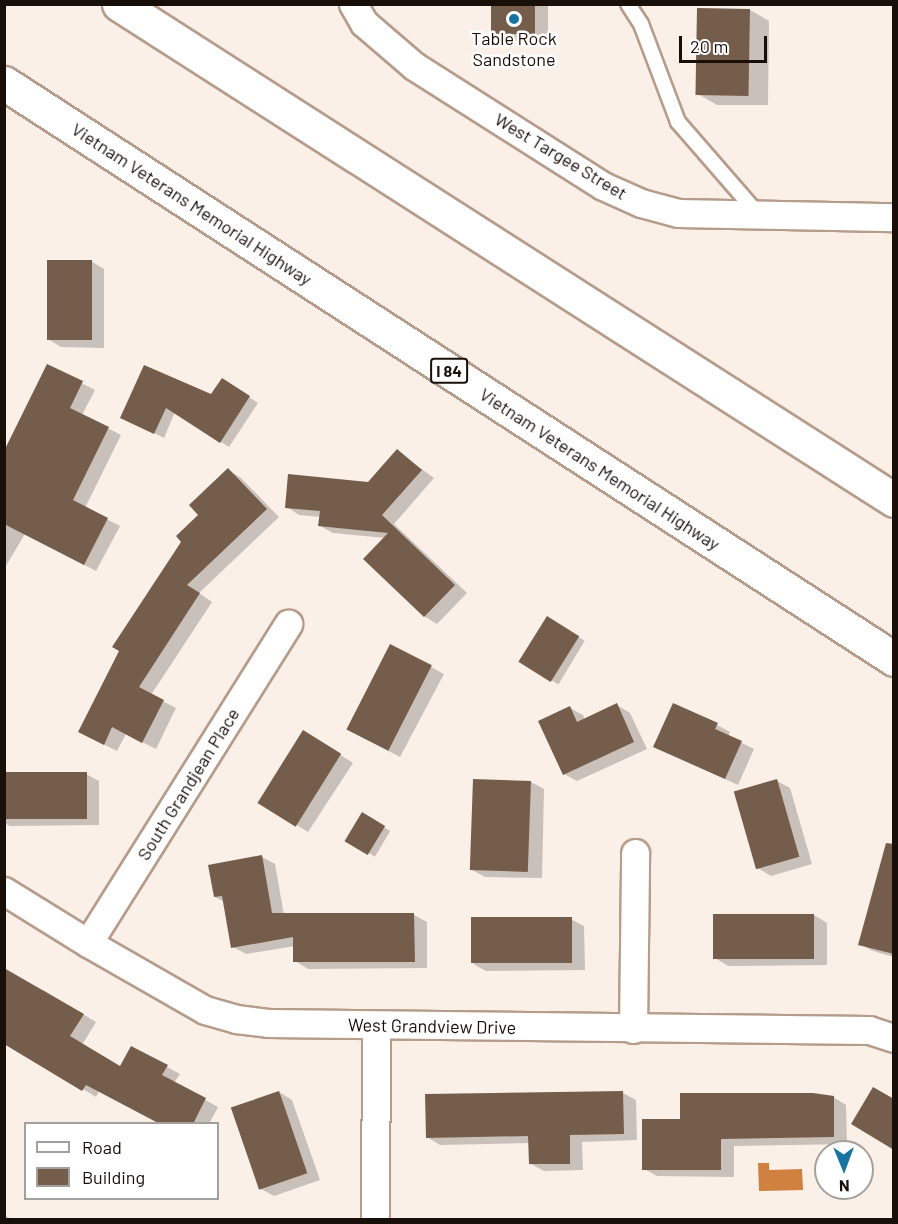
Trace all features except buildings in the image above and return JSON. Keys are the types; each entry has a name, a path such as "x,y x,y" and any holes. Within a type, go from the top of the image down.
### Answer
{"highway":[{"path":"119,4 894,500"},
{"name":"Vietnam Veterans Memorial Highway","path":"4,83 894,658"}],"street":[{"name":"West Targee Street","path":"358,14 414,66 603,186 641,203 678,213 894,218"},
{"name":"South Grandjean Place","path":"88,943 288,624"},
{"path":"633,1029 635,853"},
{"name":"West Grandview Drive","path":"4,891 88,943 205,1010 236,1019 268,1023 376,1025 869,1030 894,1038"},
{"path":"375,1220 376,1025"}],"lane":[{"path":"628,4 640,24 678,122 760,216"}],"shaded area":[{"path":"758,1163 769,1163 769,1170 802,1169 803,1190 759,1191"}],"place":[{"name":"Table Rock Sandstone","path":"514,19"}]}
